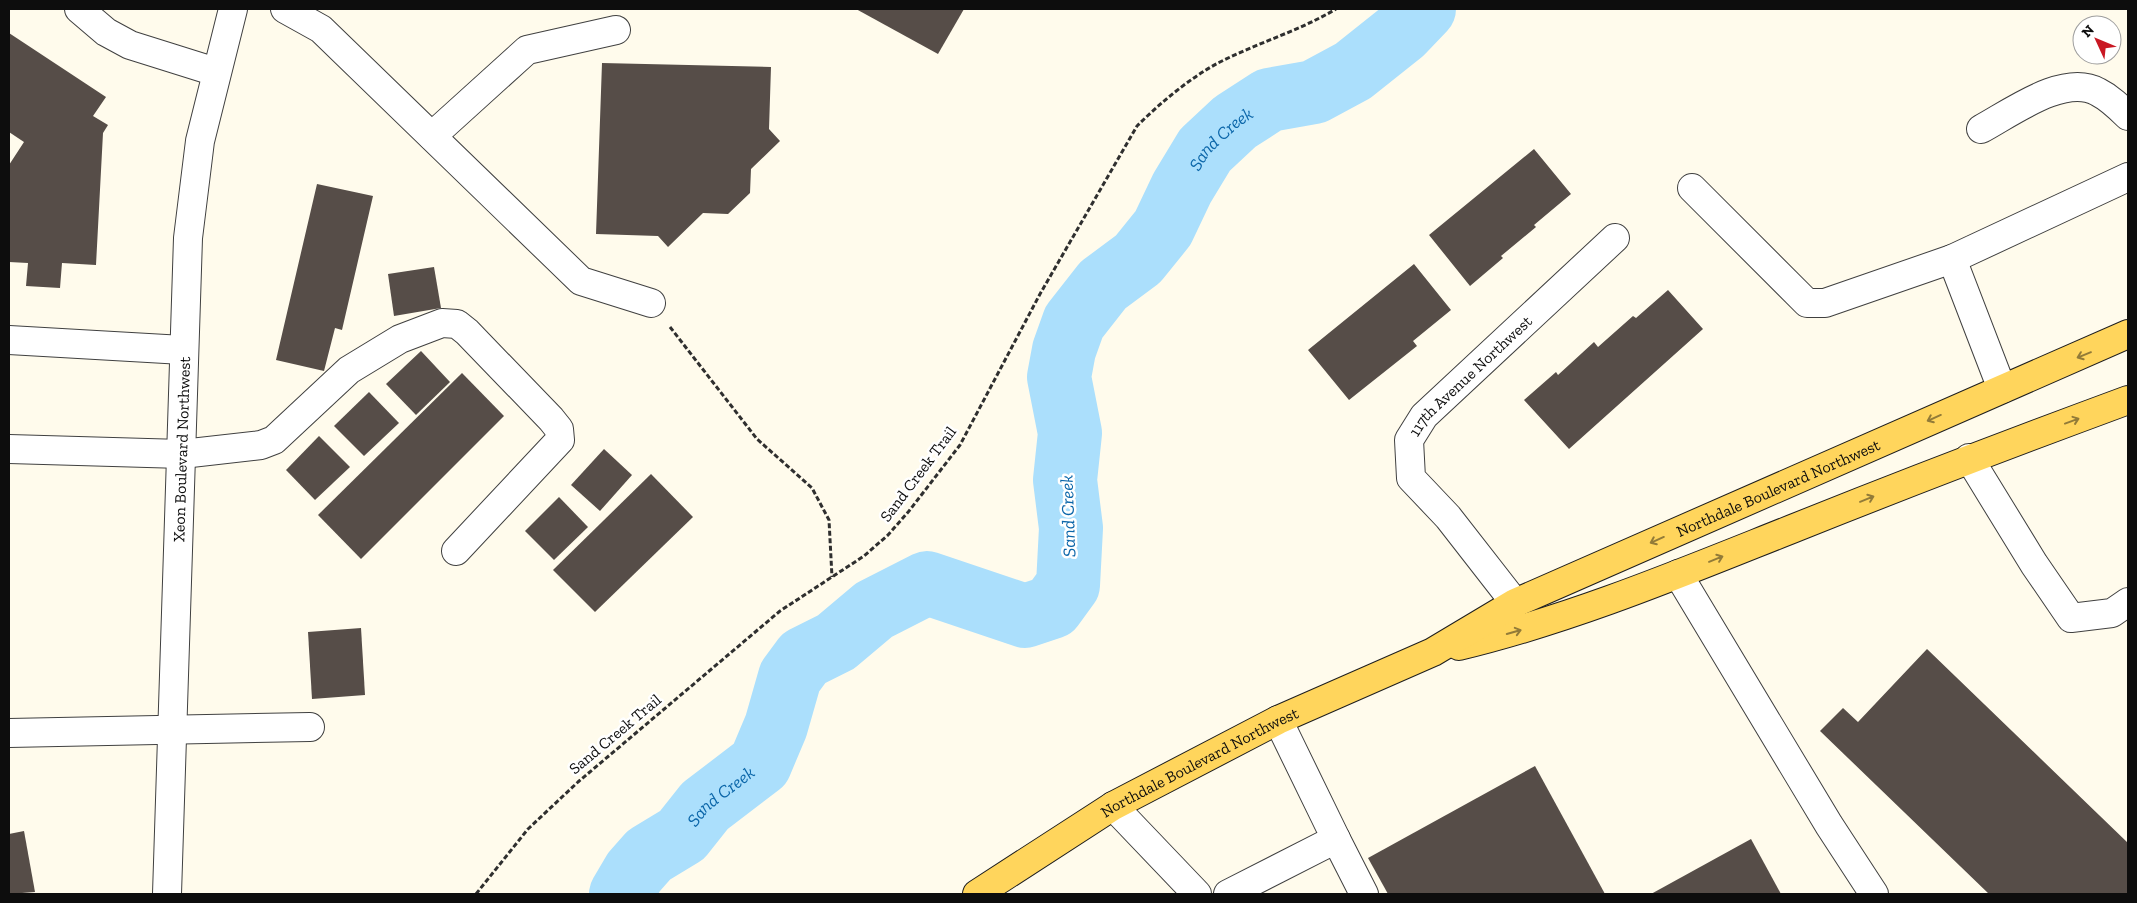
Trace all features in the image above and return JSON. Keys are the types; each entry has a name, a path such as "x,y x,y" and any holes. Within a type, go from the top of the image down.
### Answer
{"main road":[{"name":"Northdale Boulevard Northwest","path":"977,894 1113,806 1278,720 1433,652 1515,603 2128,334"},
{"name":"Northdale Boulevard Northwest","path":"1433,652 1515,632 1678,574 1968,458 2128,400"}],"street":[{"path":"79,9 106,32 130,45 216,72"},
{"name":"Xeon Boulevard Northwest","path":"167,894 188,238 200,141 233,9"},
{"path":"285,9 321,29 582,280 651,303"},
{"path":"432,136 526,50 616,30"},
{"path":"1981,129 2048,92 2075,88 2096,90 2113,101 2128,116"},
{"path":"1692,188 1807,303 1825,303 1952,259 2128,177"},
{"name":"117th Avenue Northwest","path":"1515,603 1448,517 1411,478 1409,440 1424,416 1615,238"},
{"path":"1952,259 2002,388"},
{"path":"9,449 182,454 261,446 274,440 349,370 400,339 442,323 457,324 551,419 559,429 560,440 456,551"},
{"path":"9,340 183,350"},
{"path":"1968,458 2034,564 2071,618 2112,613 2128,602"},
{"path":"1678,574 1829,825 1874,894"},
{"path":"1278,720 1364,894"},
{"path":"9,733 310,727"},
{"path":"1113,806 1197,894"},
{"path":"1228,894 1336,839"}],"path":[{"name":"Sand Creek Trail","path":"476,894 528,829 578,782 780,611 864,556 888,535 960,445 1040,294 1137,126 1157,106 1218,63 1317,20 1336,9"},
{"path":"651,303 713,380 757,439 812,488 829,520 832,577"}],"building":[{"path":"856,9 964,9 938,54"},
{"path":"9,33 106,97 93,116 108,125 103,133 96,265 62,263 60,288 26,286 28,263 9,262 9,165 24,142 9,132"},
{"path":"602,63 771,67 769,129 780,141 751,169 750,193 728,214 703,213 668,247 658,236 596,234"},
{"path":"1534,149 1571,194 1534,225 1536,227 1501,256 1503,258 1470,286 1429,235"},
{"path":"317,184 373,196 342,330 335,328 324,371 276,360"},
{"path":"1414,264 1451,310 1413,341 1417,346 1349,400 1308,350"},
{"path":"434,267 441,308 394,316 388,274"},
{"path":"1668,290 1703,329 1569,449 1524,400 1556,372 1558,375 1594,342 1598,347 1633,316 1636,318"},
{"path":"421,351 450,382 416,415 386,384"},
{"path":"462,373 504,416 361,559 318,515"},
{"path":"369,392 399,423 364,456 334,426"},
{"path":"319,436 350,467 315,500 286,470"},
{"path":"604,449 632,475 600,511 571,485"},
{"path":"651,474 693,517 595,612 553,570"},
{"path":"559,497 588,527 554,560 525,531"},
{"path":"361,628 365,695 312,699 308,632"},
{"path":"1927,649 2128,843 2128,894 1989,894 1820,731 1843,708 1858,722"},
{"path":"1535,766 1605,894 1388,894 1368,858"},
{"path":"24,831 35,892 9,894 9,834"},
{"path":"1751,839 1781,894 1651,894"}],"waterway":[{"name":"Sand Creek","path":"621,894 634,872 649,855 682,835 705,806 760,764 776,726 790,677 804,658 836,642 874,610 927,583 1025,616 1052,607 1068,585 1071,528 1065,480 1070,433 1059,377 1064,350 1074,322 1103,285 1138,259 1163,228 1182,188 1205,150 1235,122 1269,100 1314,92 1353,71 1402,32 1424,9"}]}
